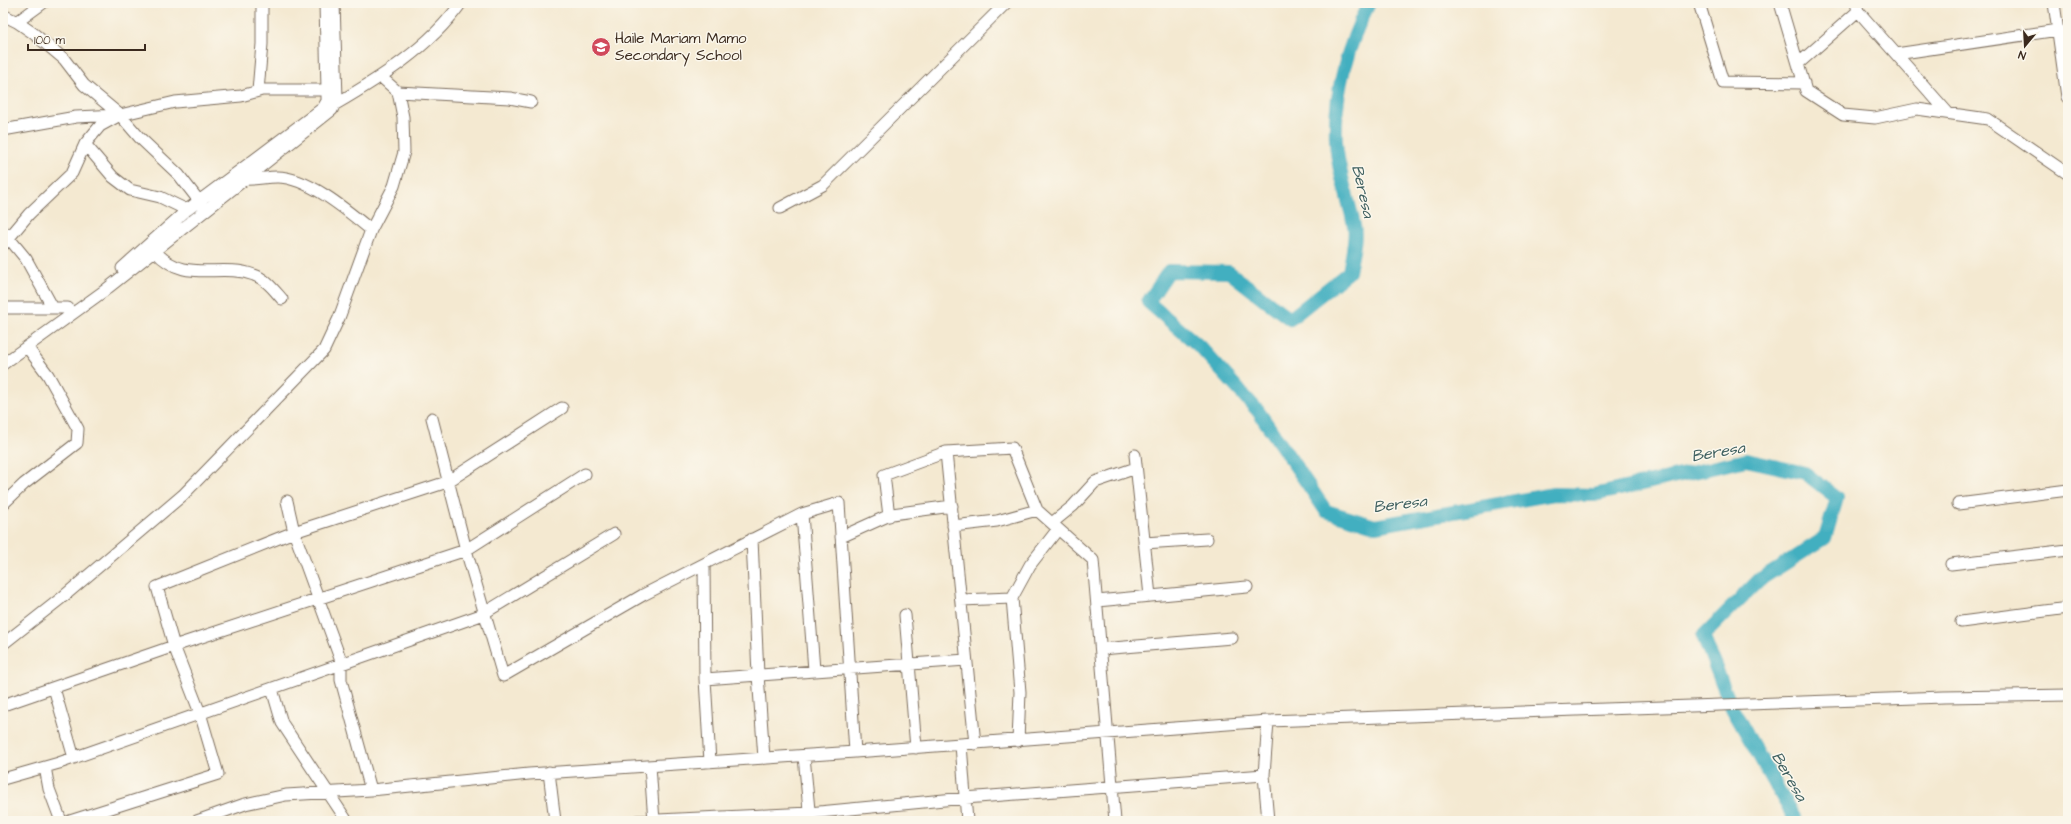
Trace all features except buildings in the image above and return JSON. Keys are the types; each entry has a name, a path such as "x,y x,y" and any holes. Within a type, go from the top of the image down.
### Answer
{"street":[{"path":"17,22 43,3"},
{"path":"258,91 262,44 262,3"},
{"path":"3,356 112,276 187,210 202,206 243,179 318,123 332,110 337,99 332,88 325,3"},
{"path":"3,364 155,251 202,206 323,108 332,88 334,3"},
{"path":"334,105 381,77 447,22 461,3"},
{"path":"780,208 823,185 1006,3"},
{"path":"1699,3 1723,82 1804,83"},
{"path":"1780,3 1806,91 1843,115 1875,118 1917,109 1988,119 2068,174"},
{"path":"2054,3 2067,97"},
{"path":"1798,64 1857,7 1948,113"},
{"path":"3,15 17,22 33,33 64,59 84,86 120,114 139,137 179,176 202,206"},
{"path":"1896,54 2058,30"},
{"path":"3,644 64,596 183,495 324,350 339,318 371,230 394,186 404,152 403,117 398,92 381,77"},
{"path":"3,130 76,117 120,114 176,102 241,96 258,91 332,88"},
{"path":"398,92 510,98 531,102"},
{"path":"53,308 37,277 5,238 28,214 72,173 85,144 100,126 120,114"},
{"path":"85,144 113,177 130,190 160,197 187,210"},
{"path":"243,179 278,177 297,182 324,195 371,230"},
{"path":"155,251 165,262 185,270 234,271 255,275 270,285 282,299"},
{"path":"3,308 68,308"},
{"path":"3,504 24,484 78,443 78,429 48,375 27,347"},
{"path":"70,821 218,774 200,713 174,646 157,587 294,532 447,482 562,408"},
{"path":"432,418 447,482 503,676 643,595 802,514 839,503 848,667 855,752"},
{"path":"888,516 884,475 946,452 1012,448 1037,510 1093,560 1115,821"},
{"path":"946,452 974,744"},
{"path":"1135,455 1150,596"},
{"path":"1018,741 1020,692 1012,598 1030,565 1055,526 1095,482 1136,468"},
{"path":"3,704 466,550 585,474"},
{"path":"1958,504 2068,490"},
{"path":"287,501 294,532 341,665 341,680 371,790"},
{"path":"841,537 888,516 952,506"},
{"path":"953,526 996,521 1037,510"},
{"path":"802,514 814,670"},
{"path":"3,779 74,758 484,614 614,534"},
{"path":"752,539 758,675 764,758"},
{"path":"1144,543 1207,539"},
{"path":"1951,564 2068,550"},
{"path":"704,564 705,679 710,762"},
{"path":"1097,601 1247,587"},
{"path":"960,600 1012,598"},
{"path":"1961,622 2068,608"},
{"path":"905,615 916,748"},
{"path":"1101,649 1232,638"},
{"path":"705,679 848,667 966,660"},
{"path":"54,688 74,758"},
{"path":"272,689 282,723 347,821"},
{"path":"197,821 245,804 286,795 371,790 549,772 1018,741 1268,721 2068,695"},
{"path":"1268,721 1264,775 1268,821"},
{"path":"961,745 967,821"},
{"path":"804,756 809,817"},
{"path":"650,766 654,820"},
{"path":"45,767 49,789 61,821"},
{"path":"549,772 555,821"},
{"path":"638,821 809,817 965,798 1112,788 1264,775"}],"waterway":[{"name":"Beresa","path":"1369,3 1361,19 1349,52 1337,104 1337,151 1355,231 1349,272 1290,319 1229,272 1169,271 1148,302 1199,346 1258,411 1326,511 1375,526 1554,494 1594,495 1746,460 1805,473 1837,498 1825,538 1759,580 1703,636 1732,708 1796,821"}],"place":[{"name":"Haile Mariam Mamo Secondary School","path":"601,47"}]}
